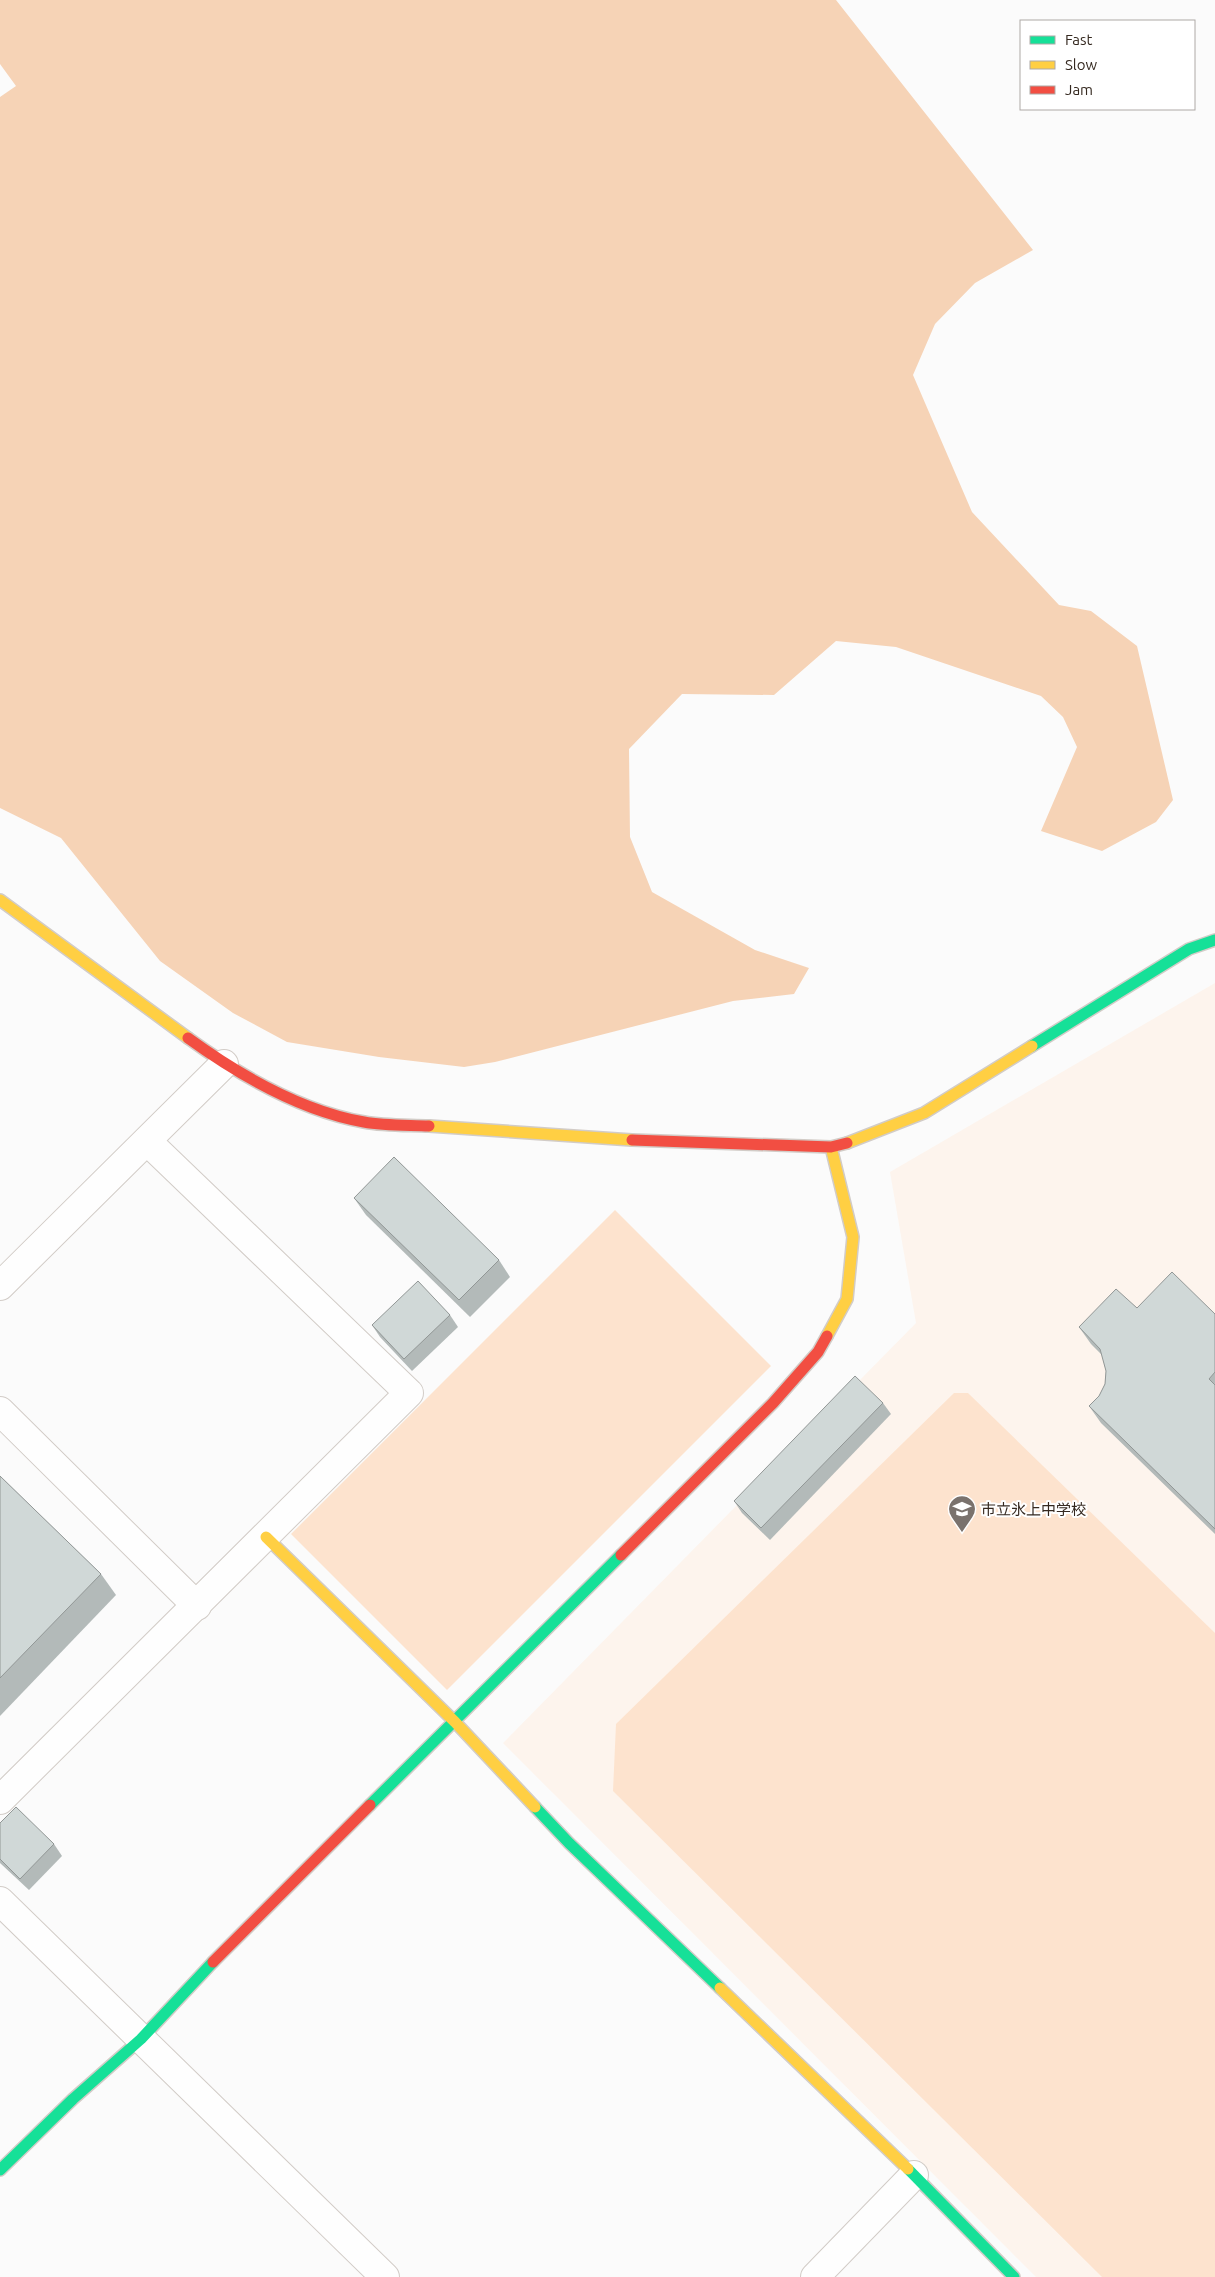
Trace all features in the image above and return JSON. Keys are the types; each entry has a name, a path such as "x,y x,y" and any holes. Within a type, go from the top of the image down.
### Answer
{"street":[{"path":"0,900 224,1064 299,1103 364,1122 674,1143 831,1147 860,1139 924,1113 1189,950 1215,940"},
{"path":"0,1286 224,1064"},
{"path":"0,1800 409,1393 147,1141"},
{"path":"0,2170 73,2099 141,2039 204,1971 773,1404 818,1352 847,1299 853,1237 831,1147"},
{"path":"0,1411 197,1606"},
{"path":"266,1537 455,1722 569,1843 914,2175 1014,2277"},
{"path":"0,1901 385,2277"},
{"path":"815,2277 914,2175"}],"shaded area":[{"path":"0,0 836,0 1033,250 975,283 935,324 913,375 972,512 1059,605 1091,611 1137,646 1173,800 1156,822 1102,851 1041,831 1077,747 1063,717 1041,696 896,647 836,641 774,695 682,694 629,749 630,837 652,892 755,950 809,968 794,994 733,1001 495,1062 464,1067 379,1057 287,1042 233,1013 160,961 61,838 0,808 0,97 16,86 0,64"},
{"name":"市立氷上中学校","path":"1215,983 1215,2277 1036,2277 503,1743 916,1323 890,1172"},
{"path":"615,1210 771,1366 447,1690 291,1534"},
{"name":"市立氷上中学校","path":"954,1393 968,1393 1215,1633 1215,2277 1102,2277 613,1791 616,1724"}],"building":[{"path":"394,1157 499,1260 459,1300 354,1198"},
{"path":"1172,1272 1215,1314 1215,1372 1209,1379 1215,1385 1215,1529 1089,1406 1099,1396 1105,1384 1106,1371 1100,1349 1079,1327 1116,1289 1137,1308"},
{"path":"418,1281 450,1315 404,1359 372,1325"},
{"path":"855,1376 883,1403 761,1528 734,1501"},
{"path":"0,1476 101,1574 0,1678"},
{"path":"16,1807 54,1844 20,1879 0,1859 0,1823"}],"traffic: fast":[{"path":"1032,1046 1189,949 1215,940"},
{"path":"370,1805 621,1555"},
{"path":"535,1807 569,1843 720,1988"},
{"path":"0,2170 73,2099 141,2039 213,1962"},
{"path":"908,2169 1014,2277"}],"traffic: slow":[{"path":"0,900 188,1038"},
{"path":"847,1143 924,1113 1032,1046"},
{"path":"429,1126 632,1140"},
{"path":"827,1336 847,1299 853,1237 831,1147"},
{"path":"266,1537 455,1722 535,1807"},
{"path":"720,1988 908,2169"}],"traffic: jam":[{"path":"188,1038 250,1078 272,1090 318,1109 364,1122 388,1125 429,1126"},
{"path":"632,1140 831,1147 847,1143"},
{"path":"621,1555 773,1403 818,1352 827,1336"},
{"path":"213,1962 370,1805"}],"place":[{"name":"市立氷上中学校","path":"962,1533"}]}
